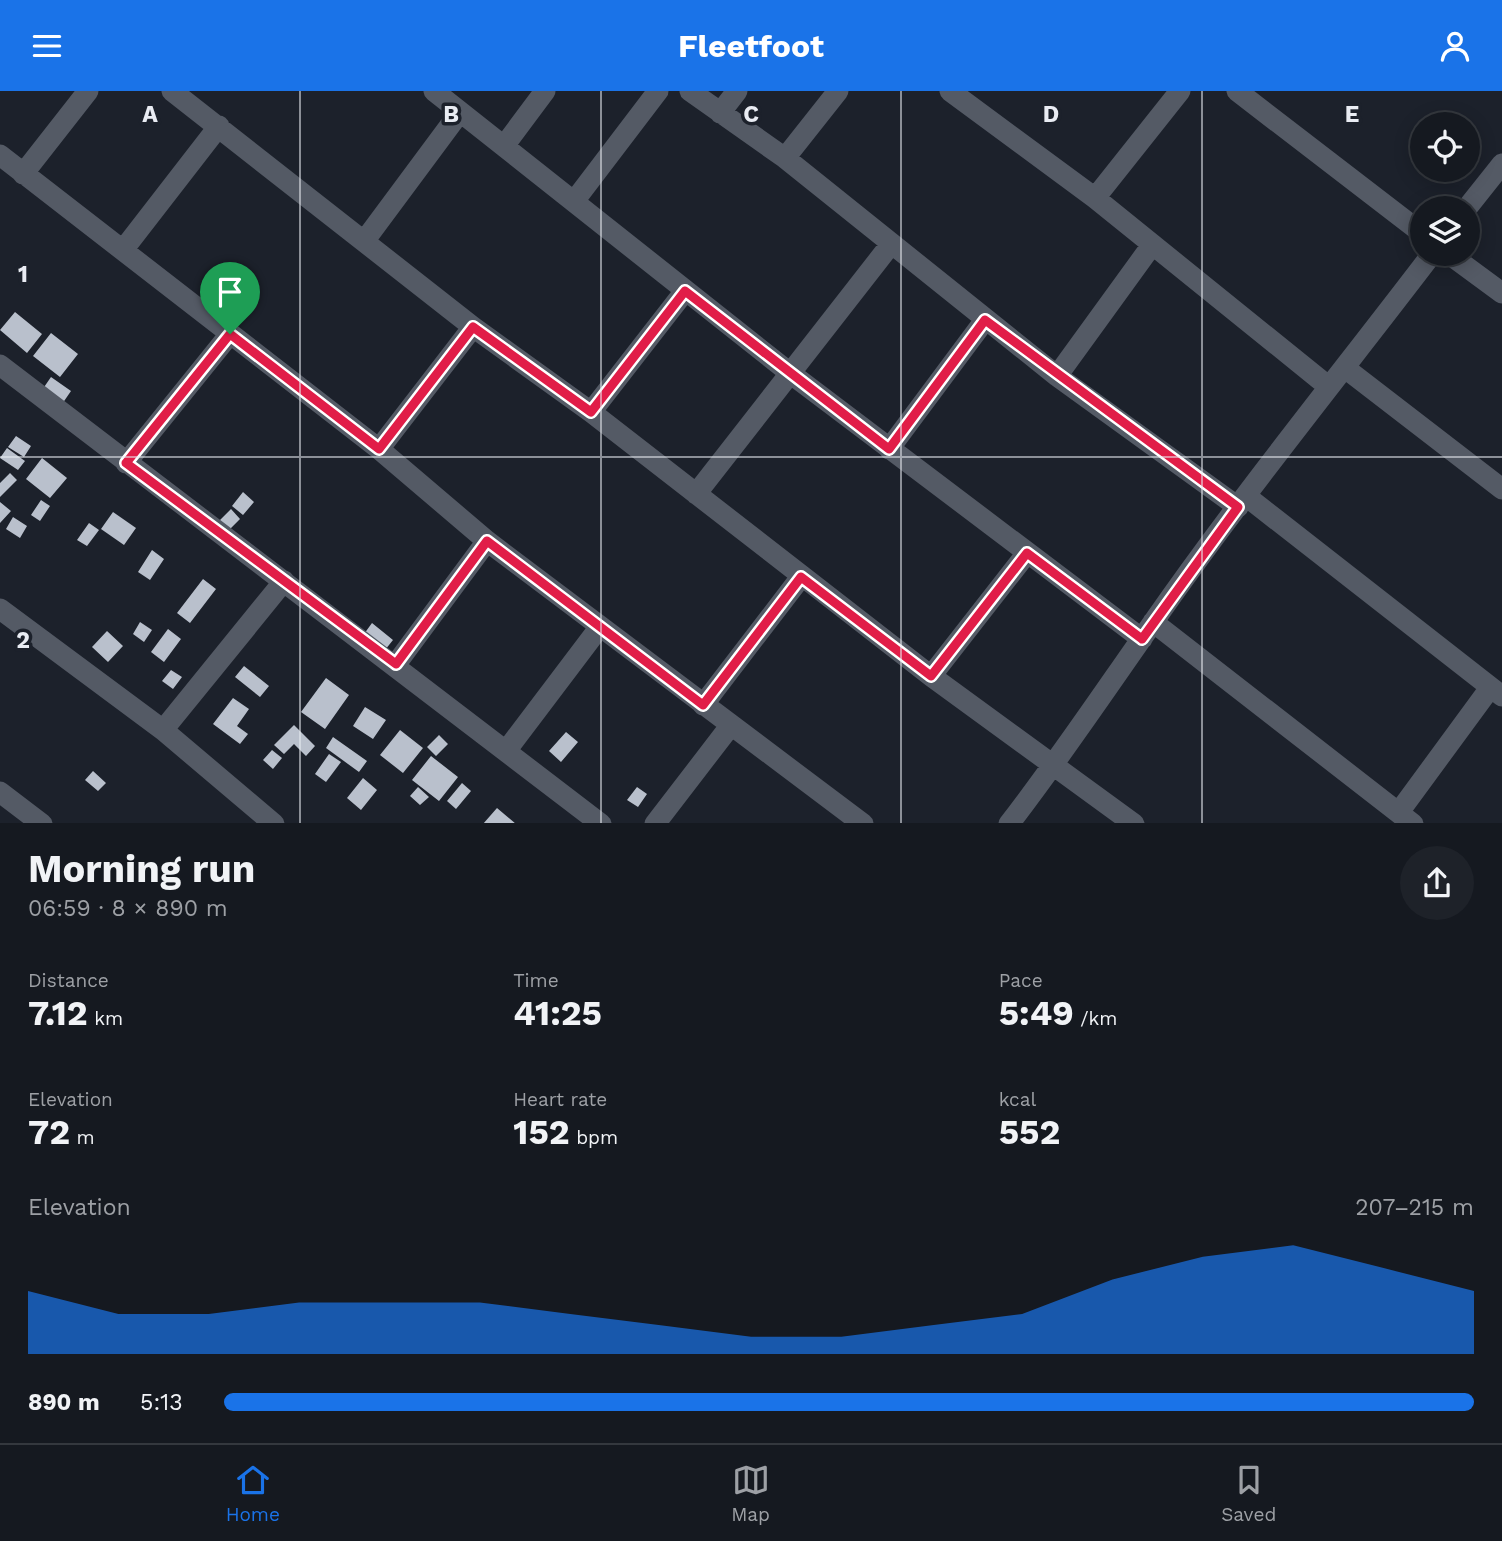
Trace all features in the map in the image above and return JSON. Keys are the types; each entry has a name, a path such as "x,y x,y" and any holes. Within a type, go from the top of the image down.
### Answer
{"street":[{"path":"23,174 88,91"},
{"path":"172,91 473,327 591,412 801,577 1133,823"},
{"path":"434,91 575,200 790,373 1027,553 1148,630 1406,818 1496,692 1242,501 1057,376 785,158 690,91"},
{"path":"504,146 545,91"},
{"path":"575,200 658,91"},
{"path":"720,113 737,91"},
{"path":"785,158 838,91"},
{"path":"950,91 1095,198 1329,387"},
{"path":"1095,198 1180,91"},
{"path":"1237,91 1410,224"},
{"path":"365,240 460,112"},
{"path":"123,250 219,126"},
{"path":"0,155 379,449 487,541 599,628 862,823"},
{"path":"1477,196 1502,164"},
{"path":"696,494 891,244"},
{"path":"1057,376 1153,245"},
{"path":"1010,823 1055,765 1148,630 1242,501 1423,266"},
{"path":"1465,266 1502,293"},
{"path":"591,412 685,291"},
{"path":"889,449 985,320"},
{"path":"379,449 473,327"},
{"path":"126,463 230,334"},
{"path":"0,365 126,463 396,664 600,823"},
{"path":"1345,368 1502,489"},
{"path":"396,664 487,541"},
{"path":"931,676 1027,553"},
{"path":"703,705 801,577"},
{"path":"163,730 284,581"},
{"path":"0,609 163,730 273,823"},
{"path":"506,751 599,628"},
{"path":"656,823 731,725"},
{"path":"0,792 41,823"}],"building":[{"path":"15,312 42,334 27,353 0,330"},
{"path":"51,333 78,354 60,377 33,356"},
{"path":"51,377 71,391 60,407 40,393"},
{"path":"16,436 31,446 24,457 8,447"},
{"path":"7,448 25,461 18,470 0,458"},
{"path":"42,458 67,478 50,498 26,479"},
{"path":"10,473 17,480 0,497 0,483"},
{"path":"243,492 254,502 243,515 232,506"},
{"path":"41,500 50,506 40,521 31,515"},
{"path":"0,502 11,511 0,523"},
{"path":"231,509 240,519 228,531 219,521"},
{"path":"113,512 136,528 124,545 101,529"},
{"path":"13,517 27,526 20,538 6,529"},
{"path":"89,523 99,530 87,546 77,540"},
{"path":"152,550 164,559 150,580 138,572"},
{"path":"203,579 216,589 190,623 177,613"},
{"path":"140,622 152,630 144,642 133,634"},
{"path":"372,623 393,640 385,650 364,634"},
{"path":"168,629 181,639 164,662 151,652"},
{"path":"107,631 123,646 108,662 92,647"},
{"path":"244,666 269,686 260,697 235,677"},
{"path":"171,670 182,677 173,689 162,681"},
{"path":"326,678 349,695 325,729 301,712"},
{"path":"233,698 249,709 237,726 248,734 240,744 213,724"},
{"path":"365,707 386,720 373,739 353,726"},
{"path":"294,725 315,746 306,756 294,744 284,754 274,745"},
{"path":"400,730 423,748 403,773 380,755"},
{"path":"566,732 578,742 561,762 549,751"},
{"path":"439,735 448,744 436,756 427,747"},
{"path":"333,737 367,761 359,772 326,748"},
{"path":"272,750 282,758 273,769 263,760"},
{"path":"329,754 341,762 326,782 315,774"},
{"path":"431,756 458,777 439,801 412,780"},
{"path":"93,771 106,783 98,791 85,780"},
{"path":"363,778 377,790 361,810 347,798"},
{"path":"462,783 471,791 456,809 447,801"},
{"path":"418,787 429,797 420,805 410,796"},
{"path":"637,787 647,794 638,807 627,800"},
{"path":"497,808 515,823 484,823"}],"route":[{"path":"685,291 889,449 985,320 1057,376 1238,507 1142,639 1027,553 931,676 801,577 703,705 487,541 396,664 126,463 230,334 379,449 473,327 591,412 685,291"}]}
